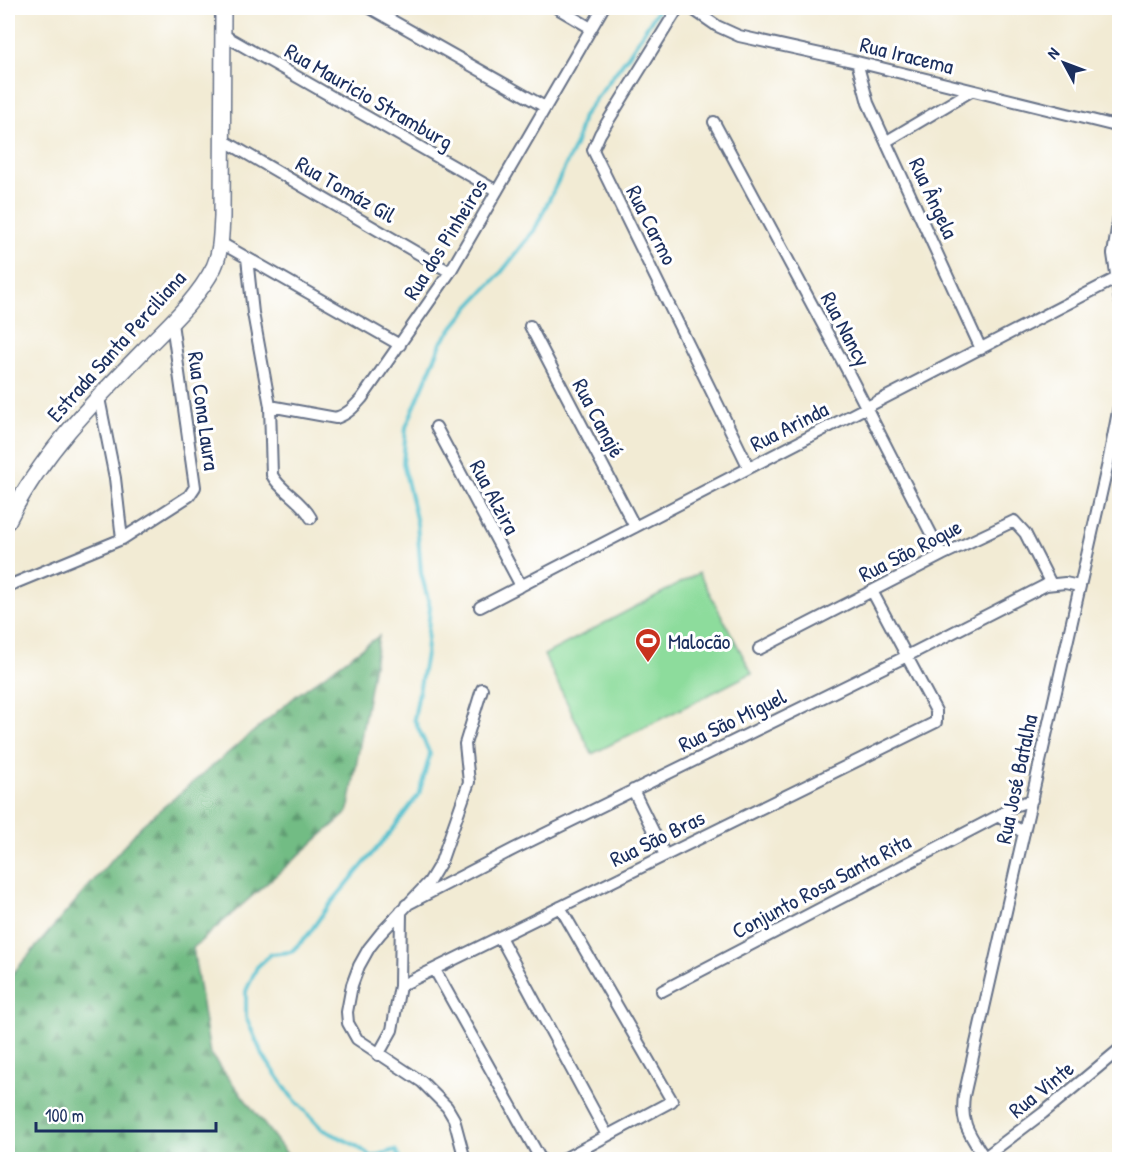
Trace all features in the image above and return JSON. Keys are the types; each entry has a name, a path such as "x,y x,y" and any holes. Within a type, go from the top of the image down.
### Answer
{"street":[{"name":"Estrada Santa Perciliana","path":"8,521 39,468 55,446 172,323 204,284 215,264 221,243 223,8"},
{"path":"370,8 545,107"},
{"path":"557,8 591,28"},
{"name":"Rua dos Pinheiros","path":"270,406 336,418 345,415 362,398 450,272 603,8"},
{"name":"Rua Carmo","path":"678,8 600,134 593,150 749,468"},
{"name":"Rua Iracema","path":"691,8 717,26 739,36 857,62 1119,127"},
{"name":"Rua Mauricio Stramburg","path":"222,34 497,191"},
{"name":"Rua Ângela","path":"857,62 868,103 981,349"},
{"path":"887,141 971,91"},
{"name":"Rua Nancy","path":"714,122 942,555"},
{"name":"Rua Tomáz Gil","path":"223,140 450,272"},
{"path":"1119,210 1113,247 1119,301"},
{"path":"221,243 400,345"},
{"path":"247,258 253,313 270,406 272,475 277,483 301,503 311,518"},
{"name":"Rua Arinda","path":"480,607 1115,279"},
{"name":"Rua Cona Laura","path":"122,538 189,496 195,487 172,323"},
{"name":"Rua Canajé","path":"530,326 635,527"},
{"path":"8,586 122,538 115,478 99,398"},
{"name":"Rua José Batalha","path":"984,1159 963,1122 962,1111 1108,463 1119,401"},
{"name":"Rua Alzira","path":"436,427 521,586"},
{"name":"Rua São Roque","path":"759,649 942,555 1014,521 1025,533 1051,584"},
{"path":"1051,584 1065,583 1079,586"},
{"name":"Rua São Miguel","path":"403,908 514,849 1051,584"},
{"path":"872,591 907,656"},
{"name":"Rua São Bras","path":"400,986 931,726 936,722 936,711 907,656"},
{"path":"465,1160 454,1119 447,1107 422,1082 357,1039 348,1023 347,1012 358,966 369,948 435,873 462,806 470,775 464,753 465,744 482,688"},
{"path":"633,790 665,855"},
{"name":"Conjunto Rosa Santa Rita","path":"662,991 1014,806 1032,801"},
{"path":"998,816 1024,833"},
{"path":"378,1055 392,1030 400,986 403,908"},
{"path":"560,908 672,1101 562,1160"},
{"path":"500,937 607,1135"},
{"path":"435,970 541,1160"},
{"name":"Rua Vinte","path":"984,1159 1119,1049"}],"green space":[{"name":"Malocão","path":"699,573 752,673 592,754 544,655"},
{"path":"379,636 348,812 193,948 210,1054 291,1159 9,1159 8,979 142,825 297,695"}],"waterway":[{"path":"401,1160 395,1150 372,1157 355,1145 322,1129 291,1096 262,1054 246,1017 246,991 257,967 271,954 291,952 308,935 326,909 419,794 430,754 414,719 426,654 430,607 421,573 417,523 403,463 406,427 442,341 534,231 575,146 583,116 628,56 659,8"}],"place":[{"name":"Malocão","path":"648,664"}]}
